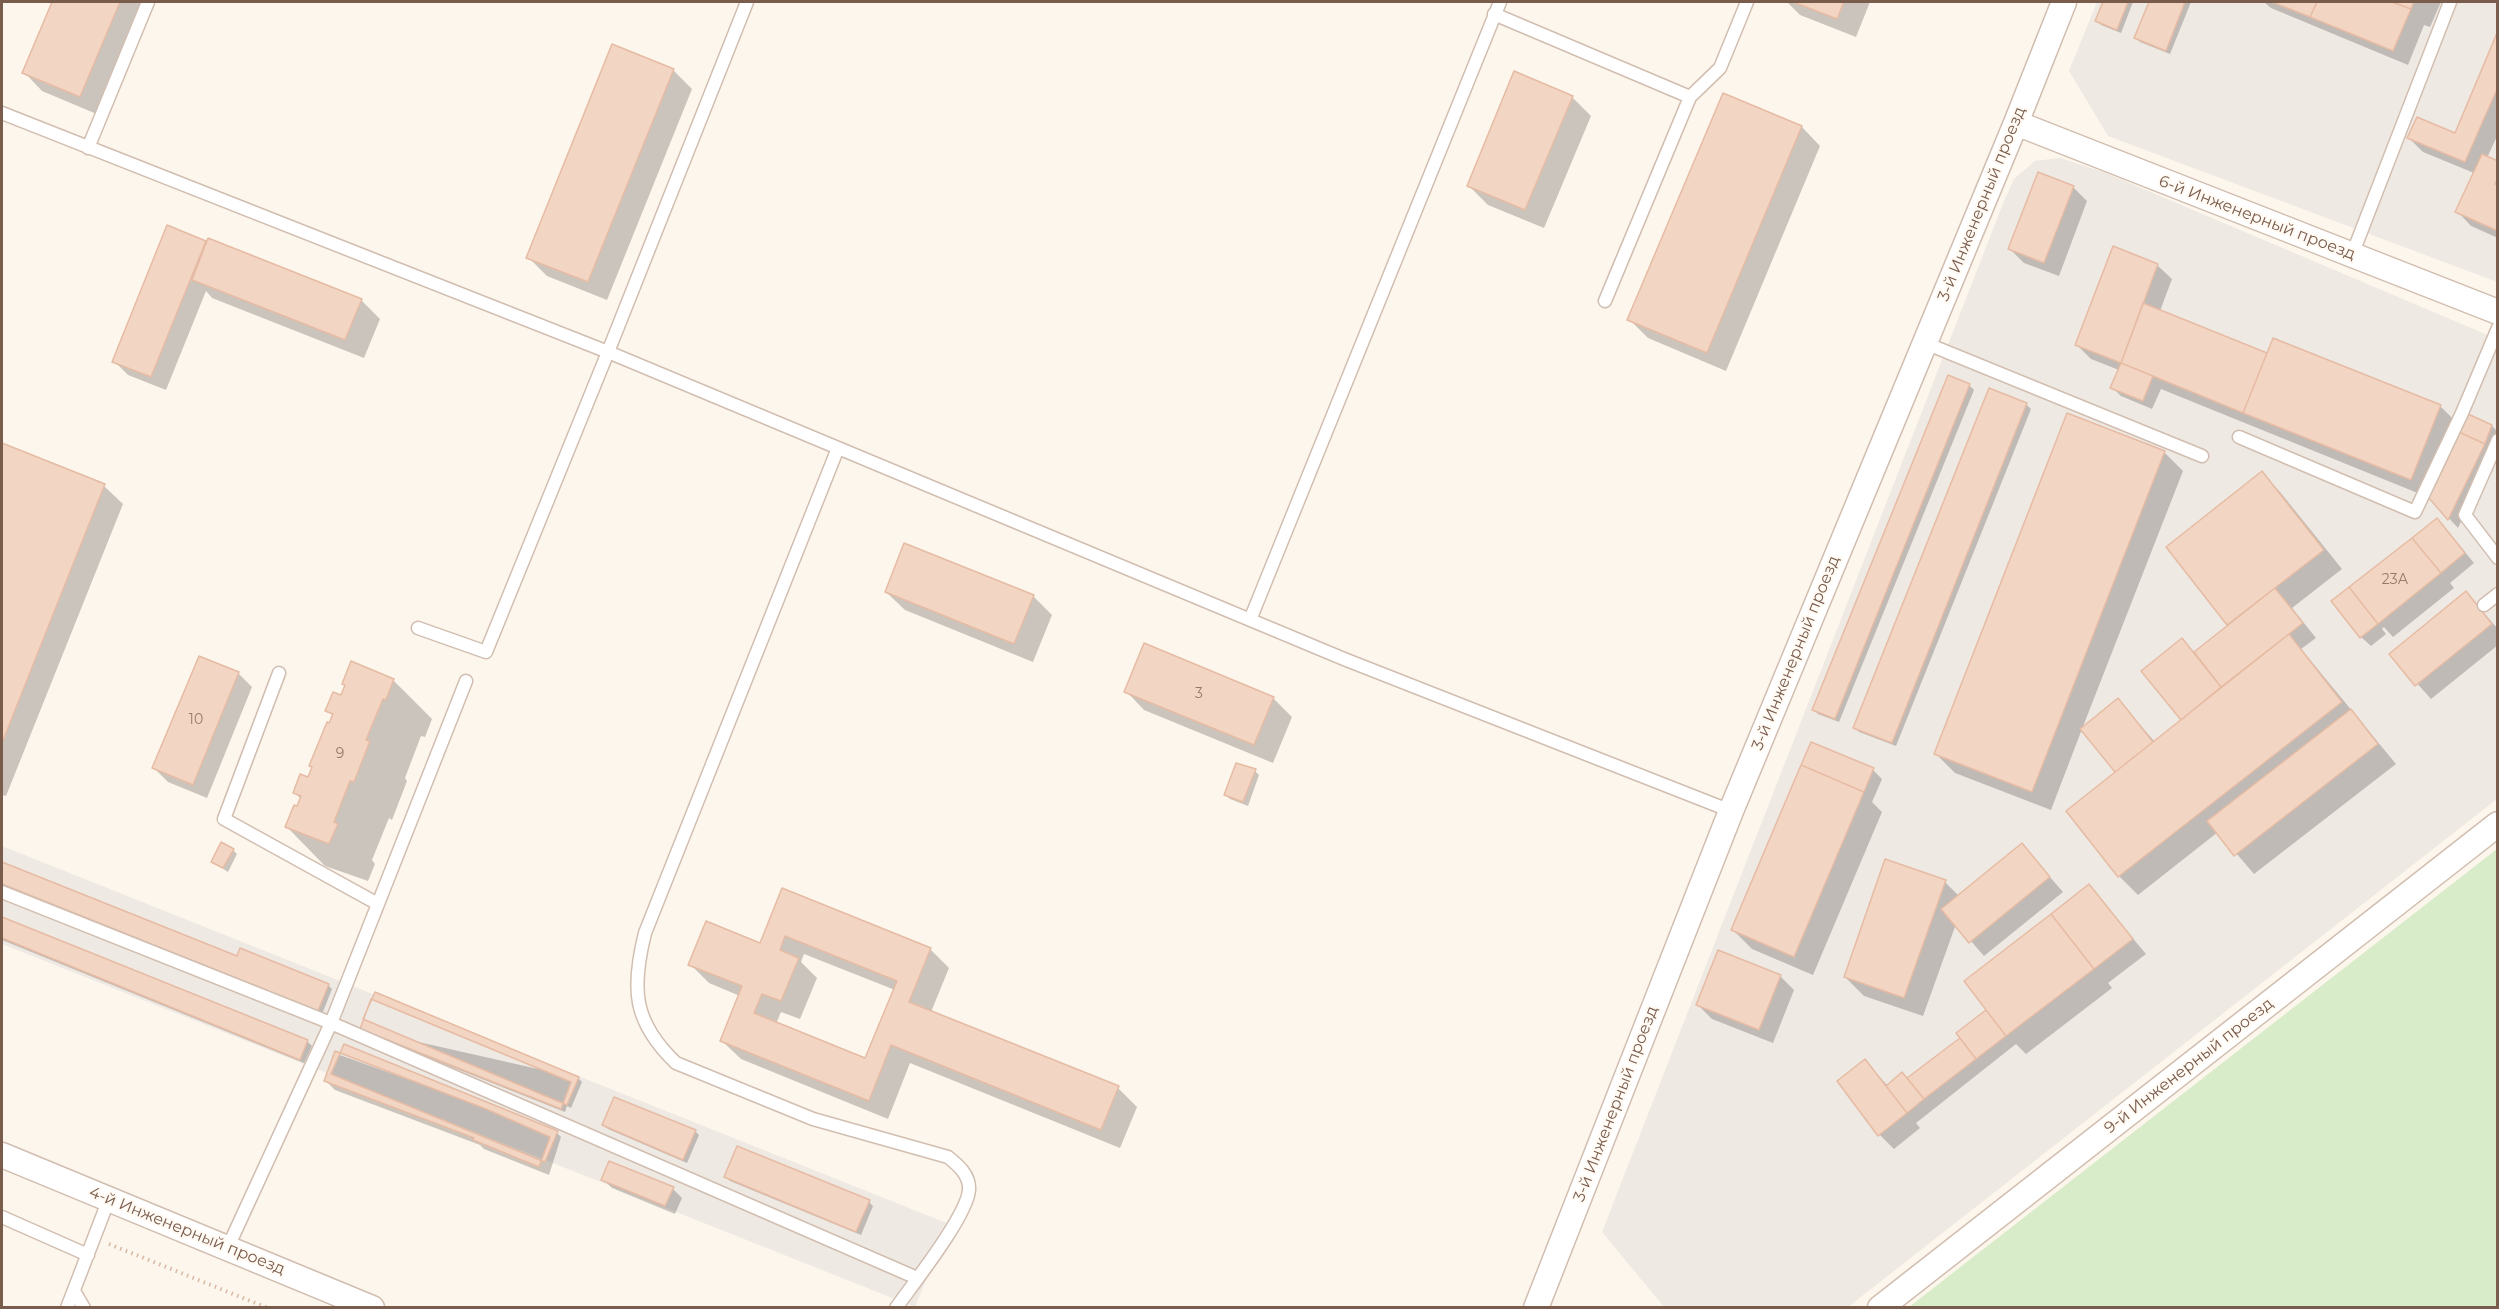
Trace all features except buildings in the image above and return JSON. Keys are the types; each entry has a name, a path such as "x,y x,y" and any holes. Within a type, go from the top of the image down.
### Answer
{"street":[{"name":"3-й Инженерный проезд","path":"1536,1308 1731,811 2064,2"},
{"name":"6-й Инженерный проезд","path":"2016,123 2498,312"},
{"name":"9-й Инженерный проезд","path":"1880,1308 2498,824"},
{"name":"4-й Инженерный проезд","path":"2,1155 372,1308"}],"lane":[{"path":"88,147 148,2"},
{"path":"418,628 486,652 747,2"},
{"path":"1250,620 1500,2"},
{"path":"1605,301 1690,97 1720,68 1747,2"},
{"path":"2352,255 2450,2"},
{"path":"1494,14 1690,97"},
{"path":"2,113 608,352 1250,620 1731,811"},
{"path":"2239,437 2415,512 2498,328"},
{"path":"1925,342 2202,456"},
{"path":"2498,440 2465,515 2498,558"},
{"path":"838,448 645,933 638,960 637,994 644,1022 658,1046 676,1063 813,1119 948,1156 963,1168 970,1188 965,1209 896,1308"},
{"path":"2484,605 2498,594"},
{"path":"279,673 224,819 378,904"},
{"path":"228,1247 332,1023 466,681"},
{"path":"2,892 332,1023 917,1278"},
{"path":"67,1308 109,1199"},
{"path":"2,1217 88,1255"},
{"path":"74,1291 84,1308"}],"path":[{"path":"94,1238 268,1308"}],"shaded area":[{"path":"2097,2 2497,2 2497,282 2108,136 2069,71"},
{"path":"2060,158 2106,173 2497,339 2497,799 1848,1307 1664,1307 1602,1232 2004,201 2014,179 2035,161"},
{"path":"2,846 949,1224 915,1307 2,944"}],"green space":[{"path":"2497,849 2497,1307 1909,1307"}]}
